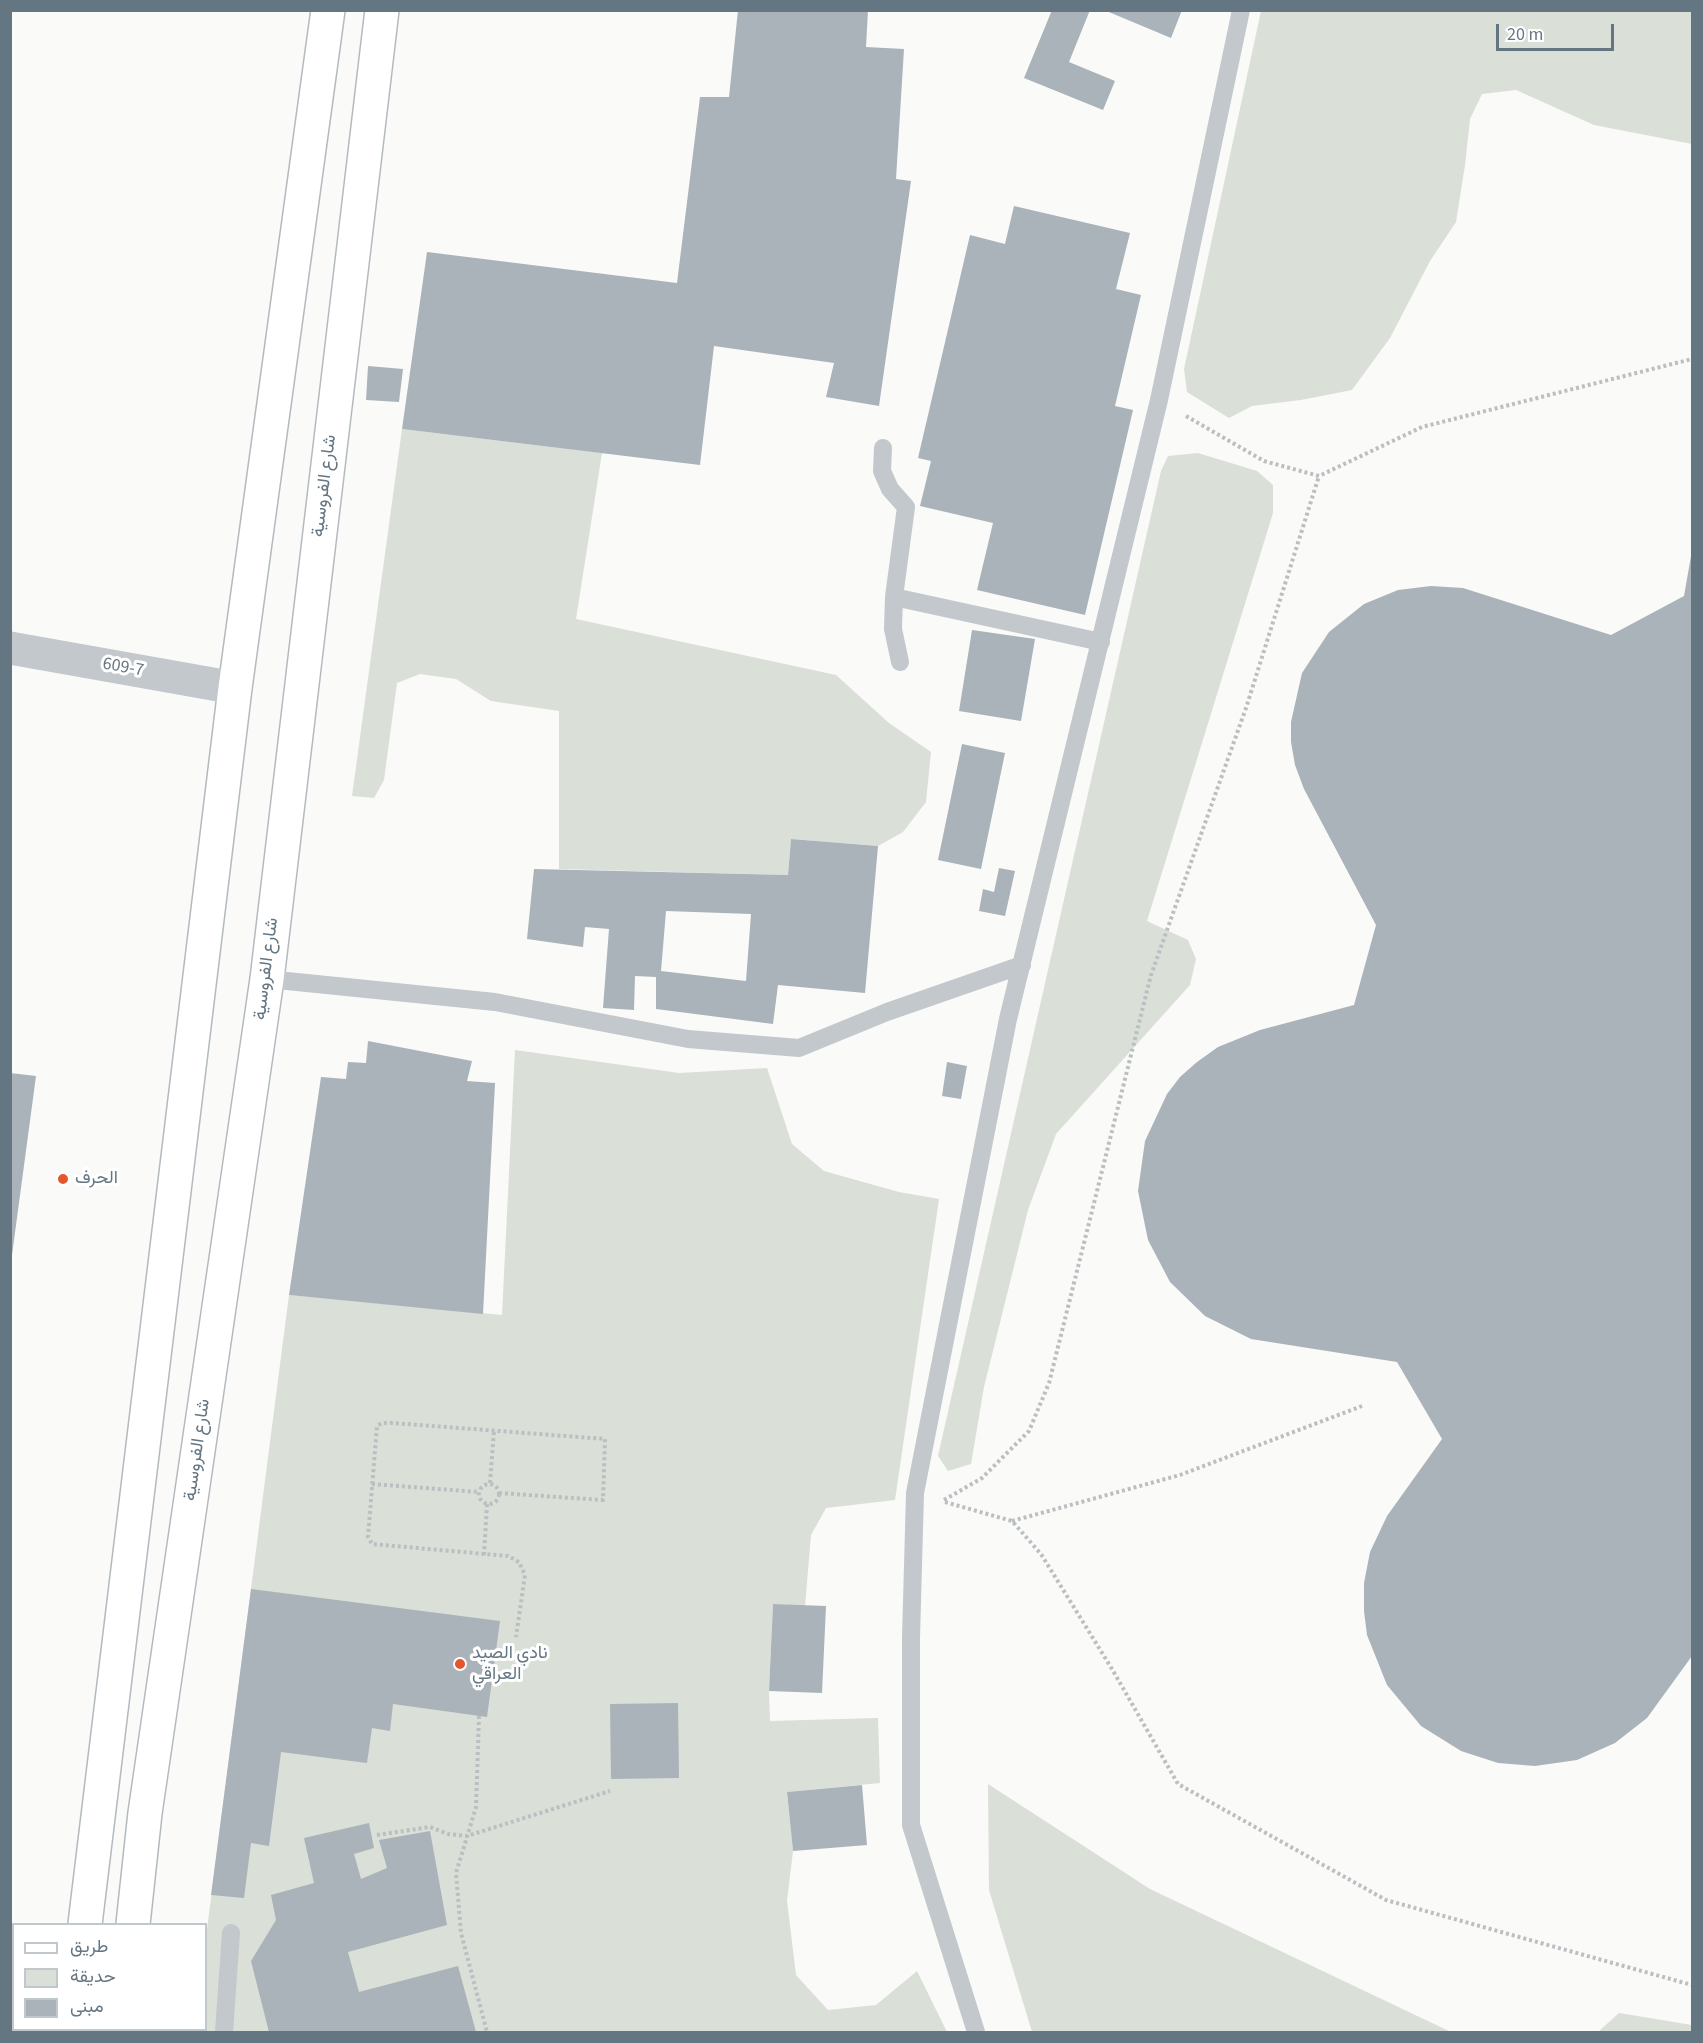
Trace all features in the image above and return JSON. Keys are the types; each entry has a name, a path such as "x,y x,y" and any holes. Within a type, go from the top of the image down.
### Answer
{"street":[{"path":"85,1923 235,688 328,10"},
{"name":"شارع الفروسية","path":"133,1923 145,1813 267,979 382,10"},
{"path":"320,75 372,85"},
{"name":"609-7","path":"10,648 235,688"}],"lane":[{"path":"976,2032 911,1826 911,1638 915,1493 1008,1019 1160,400 1241,10"},
{"path":"883,448 882,471 890,489 906,507 894,597 893,629 900,662"},
{"path":"894,597 1101,642"},
{"path":"267,979 495,1002 688,1039 799,1048 886,1012 1022,966"},
{"path":"224,2032 231,1933"}],"path":[{"path":"1160,400 1264,461 1318,476 1422,427 1692,359"},
{"path":"1318,476 1246,708 1151,975 1049,1383 1029,1431 982,1478 942,1501 1012,1521 1180,1475 1362,1406"},
{"path":"499,1493 603,1500 605,1439 382,1423 377,1426 368,1537 372,1545 508,1556 519,1562 525,1575 516,1637"},
{"path":"490,1483 494,1431"},
{"path":"490,1483 499,1493 494,1503 487,1504 478,1496 484,1485 490,1483"},
{"path":"372,1484 479,1492"},
{"path":"484,1555 487,1504"},
{"path":"1012,1521 1041,1554 1113,1669 1178,1784 1386,1900 1692,1985"},
{"path":"479,1716 476,1807 456,1873 461,1933 486,2032"},
{"path":"377,1835 430,1827 448,1834 467,1836 610,1791"}],"green space":[{"path":"1261,11 1692,11 1692,144 1594,125 1516,90 1482,94 1470,119 1456,222 1430,261 1390,338 1352,390 1301,400 1252,406 1229,418 1187,392 1184,369"},
{"path":"402,429 602,453 576,619 836,675 889,723 931,752 926,802 903,832 878,846 791,839 788,875 559,869 559,711 491,701 456,679 420,674 397,683 384,780 374,798 352,796"},
{"path":"1198,453 1257,471 1273,485 1273,513 1147,921 1188,940 1196,959 1190,985 1056,1134 1028,1210 984,1387 971,1464 948,1471 938,1456 1161,471 1168,456"},
{"name":"نادي الصيد العراقي","path":"515,1050 679,1073 767,1068 792,1144 824,1171 899,1192 939,1199 895,1500 826,1508 811,1535 805,1606 773,1604 769,1691 770,1721 878,1718 880,1783 787,1792 793,1851 787,1901 796,1975 828,2010 876,2005 917,1971 947,2032 193,2032 207,2031 207,1929 289,1295 502,1315"},
{"path":"988,1784 1150,1889 1451,2032 1032,2032 989,1890"},
{"path":"1619,2013 1692,2025 1692,2032 1598,2032"}],"building":[{"path":"738,10 868,10 866,47 904,49 896,179 911,181 879,406 826,397 834,363 714,346 700,465 402,429 427,252 677,283 700,97 729,97"},
{"path":"1052,10 1090,10 1069,62 1115,81 1103,110 1024,78"},
{"path":"1104,10 1182,10 1171,38"},
{"path":"1014,206 1130,233 1116,289 1141,295 1115,406 1133,410 1085,615 977,590 993,523 920,506 931,461 918,458 970,235 1005,244"},
{"path":"368,366 403,369 399,402 366,400"},
{"path":"1691,556 1692,1656 1647,1718 1615,1743 1577,1760 1535,1766 1498,1763 1461,1751 1421,1726 1387,1685 1367,1635 1364,1583 1370,1552 1387,1516 1442,1439 1397,1362 1251,1339 1205,1316 1170,1282 1148,1240 1138,1191 1145,1141 1167,1094 1180,1077 1218,1047 1260,1030 1354,1005 1376,925 1304,789 1295,765 1291,742 1291,722 1302,673 1329,632 1364,604 1398,590 1431,586 1463,588 1611,635 1684,596"},
{"path":"972,630 1035,639 1021,721 959,711"},
{"path":"962,744 1005,753 981,869 938,860"},
{"path":"791,839 878,846 865,993 778,985 773,1024 656,1009 656,977 635,976 634,1010 603,1008 609,929 585,927 583,947 527,939 534,869 788,875","holes":["666,911 751,914 746,981 661,971"]},
{"path":"999,868 1015,871 1005,916 979,911 983,889 994,892"},
{"path":"368,1041 472,1061 467,1081 495,1083 483,1314 289,1295 321,1077 346,1079 348,1062 366,1063"},
{"path":"947,1062 967,1066 961,1099 942,1096"},
{"path":"10,1073 36,1076 12,1255 10,1255"},
{"path":"251,1589 500,1621 487,1717 393,1704 390,1731 372,1728 367,1763 281,1752 269,1846 251,1843 244,1898 211,1895"},
{"path":"773,1604 826,1606 822,1693 769,1691"},
{"path":"678,1703 679,1778 611,1779 610,1704"},
{"path":"862,1785 867,1845 793,1851 787,1792"},
{"path":"369,1823 374,1848 354,1854 361,1879 387,1868 379,1840 430,1831 447,1925 348,1952 359,1992 458,1966 476,2032 269,2032 251,1961 276,1920 271,1895 314,1883 304,1838"}],"place":[{"name":"الحرف","path":"63,1179"},
{"name":"نادي الصيد العراقي","path":"460,1664"}]}
